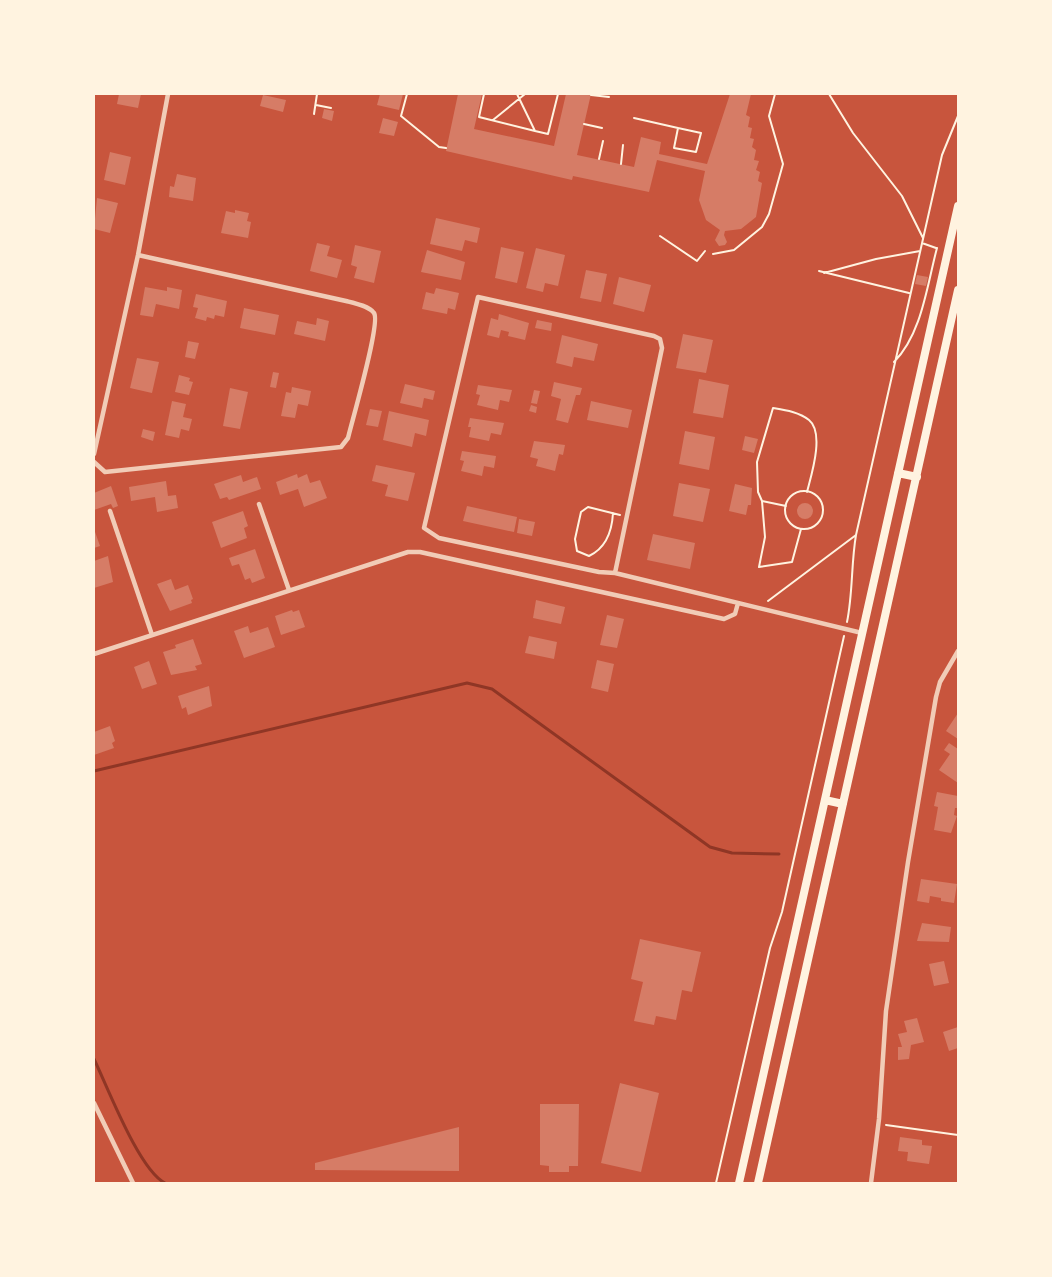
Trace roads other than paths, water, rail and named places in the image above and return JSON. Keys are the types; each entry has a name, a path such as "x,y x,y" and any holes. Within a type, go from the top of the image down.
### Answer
{"main road":[{"path":"739,1183 958,206"},
{"path":"758,1183 958,290"},
{"path":"898,473 917,477"},
{"path":"825,800 843,804"}],"street":[{"path":"94,454 138,255 168,94"},
{"path":"94,462 105,472 341,447 348,438 374,338 377,318 374,312 346,300 138,255"},
{"path":"615,573 662,348 660,340 654,336 478,297 424,528 439,538 599,572 615,573 862,633"},
{"path":"259,504 289,590"},
{"path":"110,511 152,635"},
{"path":"94,654 408,552 420,552 724,619 735,614 738,603"},
{"path":"872,1183 879,1124 886,1011 908,862 936,697 940,682 958,651"},
{"path":"94,1103 133,1183"}],"waterway":[{"path":"94,771 467,683 492,689 710,847 732,853 779,854"},
{"path":"94,1059 135,1146 155,1175 165,1183"}]}
